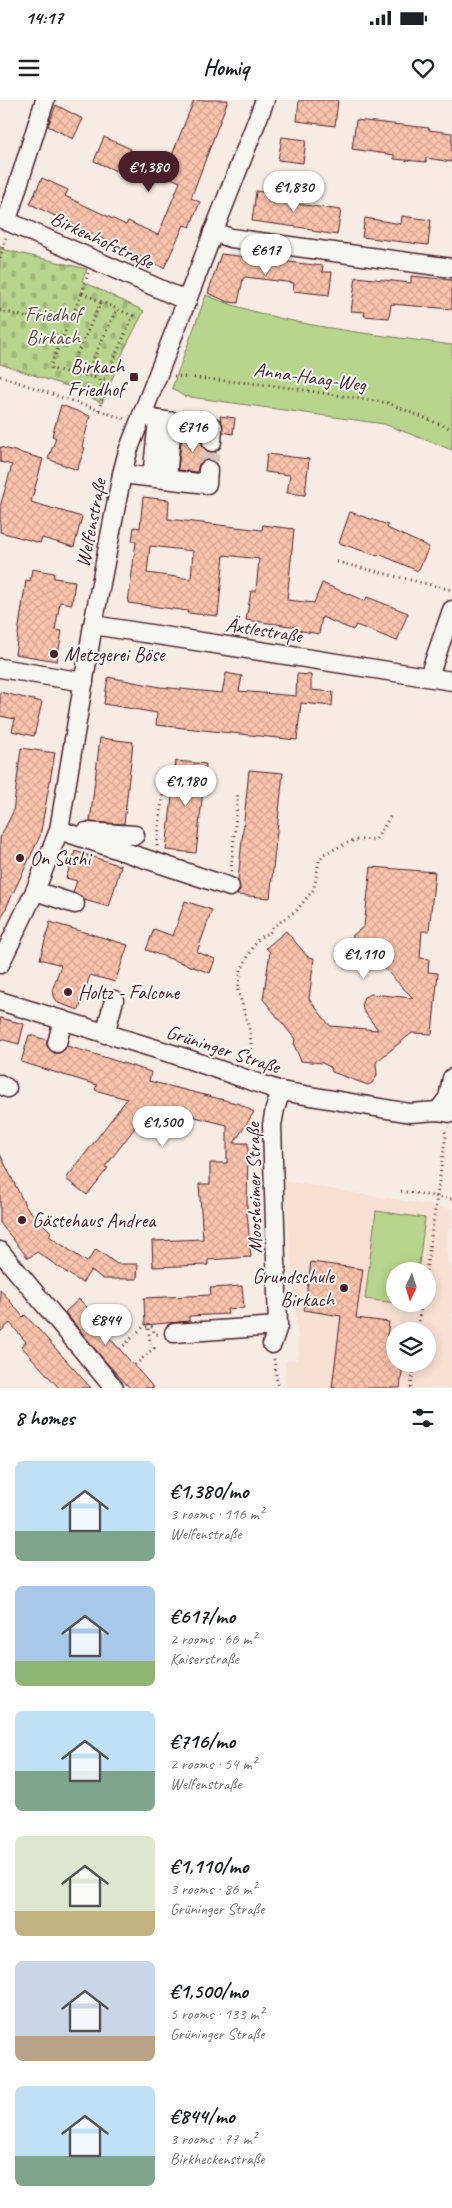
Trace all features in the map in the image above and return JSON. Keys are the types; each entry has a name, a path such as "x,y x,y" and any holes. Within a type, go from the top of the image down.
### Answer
{"street":[{"path":"3,219 45,100"},
{"name":"Welfenstraße","path":"0,964 35,891 59,830 93,625 122,474 153,420 158,374 265,100"},
{"name":"Birkenhofstraße","path":"3,219 187,301"},
{"path":"213,232 232,238 452,268"},
{"path":"159,478 153,420 213,427 212,442"},
{"path":"122,474 207,484 208,470"},
{"path":"429,676 452,610"},
{"name":"Äxtlestraße","path":"93,625 452,681"},
{"path":"0,668 84,682"},
{"path":"59,830 136,835"},
{"path":"59,830 230,887"},
{"path":"35,891 74,904"},
{"path":"105,1034 114,1000"},
{"name":"Grüninger Straße","path":"0,1001 281,1091 410,1113 445,1112"},
{"path":"57,1043 63,1020"},
{"path":"445,1112 452,1078"},
{"name":"Moosheimer Straße","path":"272,1344 278,1326 272,1125 281,1091"},
{"path":"0,1252 114,1388"},
{"path":"174,1333 278,1326"}],"path":[{"path":"82,293 117,309 133,316 105,380 51,369 51,364 82,293"},
{"path":"69,372 101,302"},
{"path":"85,376 117,309"},
{"path":"0,310 28,318 30,312 72,316"},
{"name":"Anna-Haag-Weg","path":"158,374 271,385 388,403 452,429"},
{"path":"0,376 99,410 153,420"},
{"path":"99,410 103,393 100,379"},
{"path":"336,562 452,590"},
{"path":"155,861 164,782"},
{"path":"230,887 238,792"},
{"path":"254,1082 252,1047 238,990 241,970 259,938 270,932 274,926 297,910 314,889 319,861 324,854 354,840 376,838 392,814"},
{"path":"427,1262 446,1135 445,1112"},
{"path":"401,1191 452,1199"},
{"path":"120,1348 143,1327 152,1327 155,1334 174,1333"},
{"path":"135,1365 154,1348 150,1342 148,1327"},
{"path":"272,1344 278,1388"},
{"path":"410,1388 413,1372"}],"shaded area":[{"name":"Grundschule Birkach","path":"284,1181 452,1209 452,1228 448,1228 447,1261 452,1268 452,1388 285,1388 285,1361 297,1359 299,1353"}],"green space":[{"name":"Friedhof Birkach","path":"0,246 2,249 87,269 82,281 144,311 125,348 102,403 67,386 0,364"},
{"path":"206,295 265,315 296,322 452,345 452,450 384,424 183,396 172,388"},
{"path":"376,1211 425,1218 419,1262 386,1262 386,1302 365,1299"}],"building":[{"path":"194,100 228,100 191,198 200,202 190,227 184,225 164,268 30,204 42,178 68,190 65,196 126,225 128,221 158,235 180,182 164,175"},
{"path":"299,100 338,100 335,126 297,121"},
{"path":"56,105 83,119 73,139 48,126"},
{"path":"356,120 429,128 429,130 452,133 452,162 426,158 426,162 394,159 394,155 352,149"},
{"path":"104,137 131,149 121,173 94,161"},
{"path":"282,137 306,140 303,163 278,160"},
{"path":"256,191 298,197 297,204 341,210 337,235 312,231 312,229 252,221"},
{"path":"402,216 431,220 428,245 362,237 365,218 401,224"},
{"path":"221,254 323,266 322,272 332,272 329,295 293,291 294,283 245,277 238,303 228,302 208,293"},
{"path":"411,276 452,280 452,309 391,304 389,318 364,316 365,312 351,311 356,277 411,283"},
{"path":"61,405 90,416 82,447 85,448 77,470 48,459 56,438 52,436"},
{"path":"220,416 235,418 233,434 223,432"},
{"path":"182,434 202,436 202,446 206,450 216,452 215,462 203,461 199,464 197,472 178,470"},
{"path":"0,447 43,459 31,502 82,517 74,547 42,538 40,543 0,532 0,507 12,465 0,462"},
{"path":"267,454 309,459 305,495 287,493 290,475 265,472"},
{"path":"143,497 169,500 168,519 262,530 263,525 294,529 287,600 314,603 322,583 365,601 367,597 408,613 397,641 356,625 353,630 322,617 319,634 297,630 298,627 246,620 251,591 256,591 259,559 224,555 218,616 128,603 136,542 132,541 134,527 140,528","holes":["150,546 193,551 191,579 147,573"]},
{"path":"350,512 388,525 387,528 429,547 418,571 379,554 378,556 339,543"},
{"path":"32,569 54,573 54,578 75,581 72,604 60,602 55,630 62,631 57,661 15,654 26,580 30,581"},
{"path":"226,673 242,676 239,691 296,696 297,674 311,675 311,690 333,692 332,706 301,703 297,740 156,725 157,713 104,704 108,677 160,687 222,693"},
{"path":"0,692 42,702 34,736 12,731 15,719 0,716"},
{"path":"100,738 133,742 124,824 90,822"},
{"path":"21,748 55,753 40,836 0,921 0,838 13,812"},
{"path":"176,761 206,764 196,853 166,850"},
{"path":"249,770 283,773 270,898 237,895 240,890 238,880"},
{"path":"75,851 121,866 109,907 84,900 73,892 77,881 66,878"},
{"path":"371,867 435,872 429,931 422,931 420,958 429,959 428,972 438,973 432,1034 412,1033 376,1062 377,1076 368,1085 332,1072 330,1067 322,1063 301,1061 294,1045 295,1039 263,999 270,952 266,948 286,931 308,957 314,958 309,999 330,1026 378,1030 363,1010 362,1002 364,997 371,994 413,998 380,964 375,965 352,936 364,926"},
{"path":"185,901 212,910 197,952 215,959 210,973 146,950 154,929 173,936"},
{"path":"50,922 128,945 115,982 90,975 79,1010 58,1003 54,996 53,988 61,965 40,959"},
{"path":"0,1018 24,1024 19,1044 0,1039"},
{"path":"29,1035 47,1040 47,1046 54,1053 60,1053 67,1046 91,1053 151,1072 149,1081 240,1104 254,1112 234,1143 248,1143 247,1212 251,1257 208,1260 208,1265 153,1267 152,1241 203,1239 199,1184 210,1184 210,1163 227,1163 227,1125 167,1110 155,1126 143,1117 105,1167 108,1168 87,1195 66,1179 127,1099 95,1090 97,1085 21,1062"},
{"path":"0,1154 26,1207 51,1232 49,1236 87,1262 96,1249 117,1264 138,1264 137,1279 103,1279 91,1270 82,1283 37,1252 28,1258 0,1223"},
{"path":"311,1262 363,1269 356,1318 389,1322 386,1322 386,1372 402,1372 400,1388 332,1388 341,1316 304,1310"},
{"path":"242,1286 244,1308 227,1309 228,1314 189,1316 189,1321 145,1325 144,1298 211,1295 210,1288"},
{"path":"0,1289 23,1317 25,1315 91,1388 59,1388 21,1346 26,1342 10,1323 0,1332"},
{"path":"79,1299 102,1323 99,1326 154,1388 130,1388 105,1361 65,1312"}],"tunnel":[{"path":"208,470 212,442"}],"place":[{"name":"Birkach Friedhof","path":"134,377"},
{"name":"Metzgerei Böse","path":"54,654"},
{"name":"On Sushi","path":"20,858"},
{"name":"Holtz - Falcone","path":"68,992"},
{"name":"Gästehaus Andrea","path":"22,1220"},
{"name":"Grundschule Birkach","path":"344,1288"}]}
